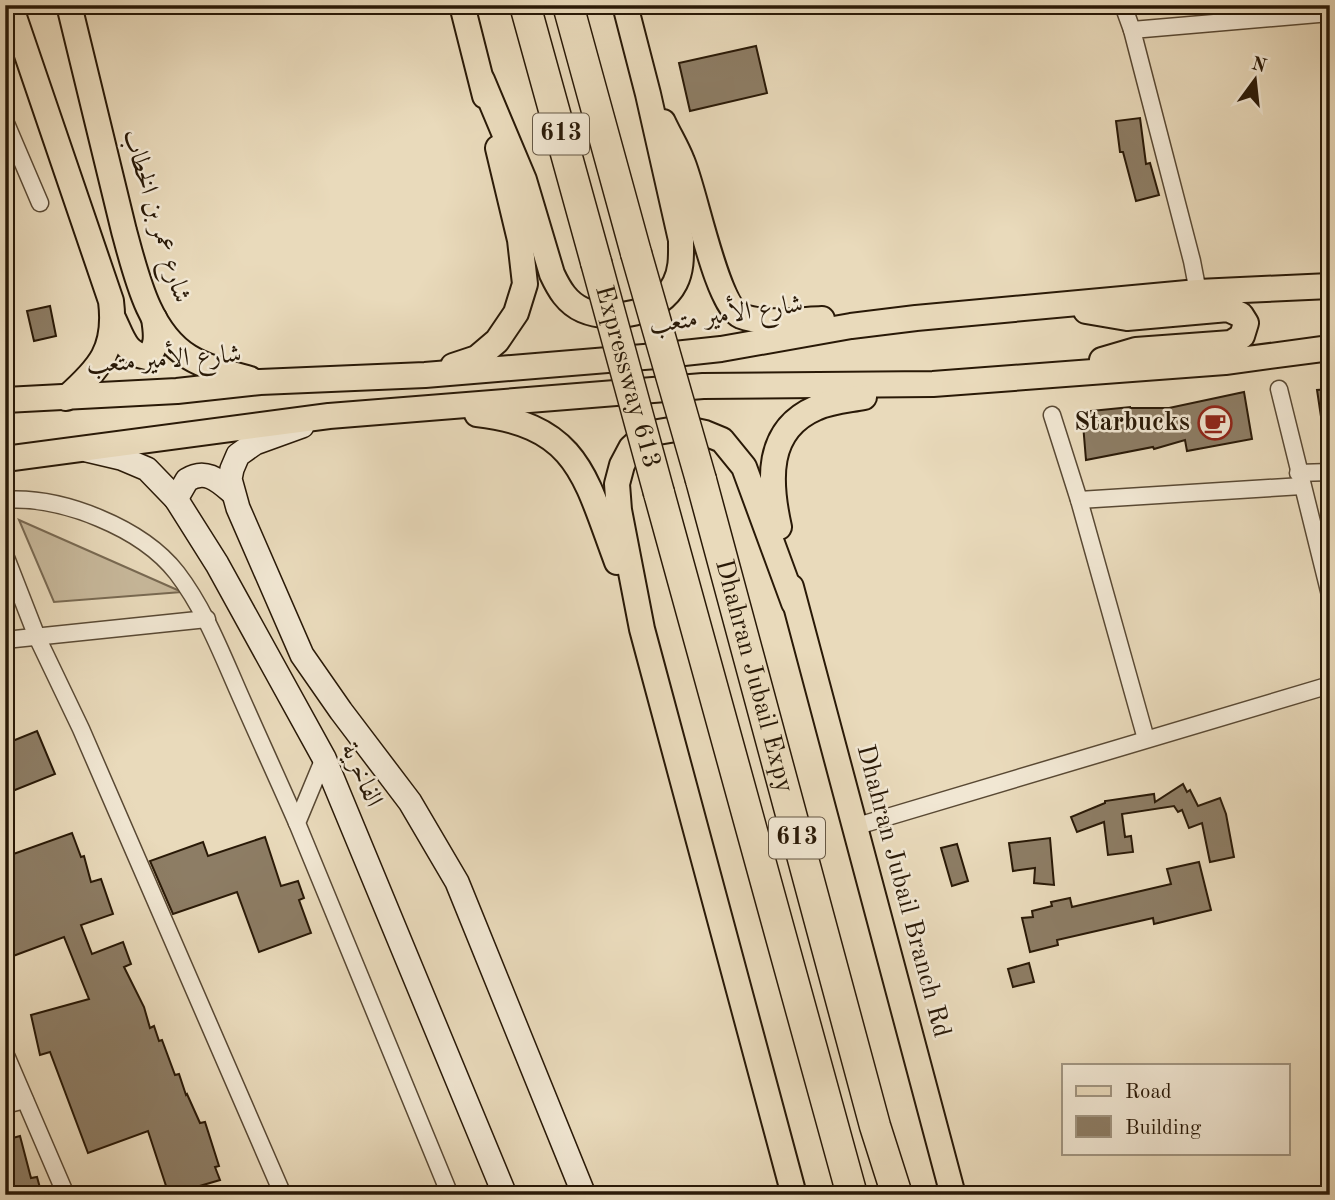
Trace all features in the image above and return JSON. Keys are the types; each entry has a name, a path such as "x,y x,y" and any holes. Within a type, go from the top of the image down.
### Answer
{"highway":[{"name":"Expressway 613","path":"525,5 659,493"},
{"name":"Expressway 613","path":"568,5 701,480"},
{"name":"Dhahran Jubail Expy","path":"701,480 875,1126 897,1195"},
{"name":"Dhahran Jubail Expy","path":"659,493 852,1195"}],"main road":[{"name":"شارع عمر بن الخطاب","path":"69,5 124,231 134,267 154,318 168,341 188,357 260,382"},
{"path":"425,375 477,358 497,341 516,313 525,284 520,240 462,5"},
{"path":"481,80 524,180 558,288 582,310 598,315 619,315 648,309 675,284 682,262 681,240 625,5"},
{"path":"11,15 111,301 112,333 107,348 93,374 65,398"},
{"path":"648,94 683,162 719,281 731,308 740,315 772,320 916,318"},
{"name":"شارع الأمير متعب","path":"5,400 177,391 260,382 425,375 695,352 916,318 1203,292 1330,286"},
{"path":"1055,375 1136,351 1231,343 1242,335 1246,323 1241,314 1228,309 1127,318 1056,305"},
{"path":"113,318 127,347 136,355 147,357 154,350 154,318"},
{"path":"5,458 329,415 703,386 933,384 1225,362 1330,348"},
{"path":"794,603 772,495 772,464 784,435 796,420 819,406 933,384"},
{"path":"433,408 505,417 527,424 547,434 566,451 580,469 642,629"},
{"path":"794,603 744,467 722,440 682,428 646,434 631,448 622,465 617,484 619,510 642,629 794,1195"},
{"name":"Dhahran Jubail Branch Rd","path":"794,603 954,1195"}],"street":[{"path":"1123,5 1132,30 1192,261 1203,292 1330,276"},
{"path":"1132,30 1299,10 1330,13"},
{"path":"5,121 40,203"},
{"path":"1225,362 1330,355"},
{"path":"1279,389 1330,595"},
{"path":"329,415 255,443 238,455 230,479 233,493 302,655 410,802 457,882 584,1195"},
{"path":"1052,415 1079,500 1146,739"},
{"name":"الفاخرية","path":"77,448 121,458 147,470 176,499 217,564 324,758 505,1195"},
{"path":"1079,500 1300,480 1330,472"},
{"path":"176,499 187,480 203,474 214,477 233,493"},
{"path":"5,500 43,502 63,507 99,518 124,531 150,548 175,571 207,620 297,823 450,1195"},
{"path":"5,555 37,637 81,729 281,1194"},
{"path":"5,640 207,620"},
{"path":"854,827 1330,685"},
{"path":"297,823 324,758"},
{"path":"5,1053 66,1195"},
{"path":"5,1105 25,1100"}],"shaded area":[{"path":"19,520 182,592 54,602"}],"building":[{"path":"756,46 767,93 690,111 679,63"},
{"path":"1140,118 1146,164 1150,163 1159,195 1136,201 1123,152 1120,152 1116,121"},
{"path":"50,306 56,336 34,341 27,311"},
{"path":"1330,389 1330,429 1323,430 1317,390"},
{"path":"1244,392 1252,439 1187,451 1185,440 1154,449 1153,447 1086,460 1082,412 1130,407 1169,408"},
{"path":"37,731 55,774 5,794 5,744"},
{"path":"1183,784 1187,792 1190,790 1198,806 1220,798 1226,814 1234,857 1210,862 1202,823 1189,828 1182,810 1178,812 1174,806 1122,814 1125,837 1131,836 1133,852 1108,855 1104,822 1077,832 1071,817 1105,801 1154,794 1155,802"},
{"path":"72,833 81,857 84,856 91,882 101,879 113,914 81,925 92,954 123,942 131,964 124,967 144,1007 150,1028 154,1026 159,1041 162,1040 175,1075 179,1074 200,1123 205,1122 219,1166 215,1167 220,1180 169,1195 148,1131 88,1153 50,1052 40,1055 31,1015 89,999 64,937 5,959 5,857"},
{"path":"265,837 281,886 298,881 304,898 299,900 311,933 259,952 237,892 173,914 150,861 203,842 208,856"},
{"path":"1050,838 1054,885 1034,883 1035,868 1013,871 1009,843"},
{"path":"957,844 968,881 952,886 941,848"},
{"path":"1199,862 1211,910 1154,924 1153,918 1057,940 1058,945 1030,952 1022,918 1033,917 1032,911 1052,906 1051,902 1070,898 1072,907 1171,884 1167,869"},
{"path":"1029,963 1034,982 1013,987 1008,969"},
{"path":"20,1136 31,1178 37,1177 42,1195 5,1195 5,1140"}],"place":[{"name":"Starbucks","path":"1215,423"}]}
